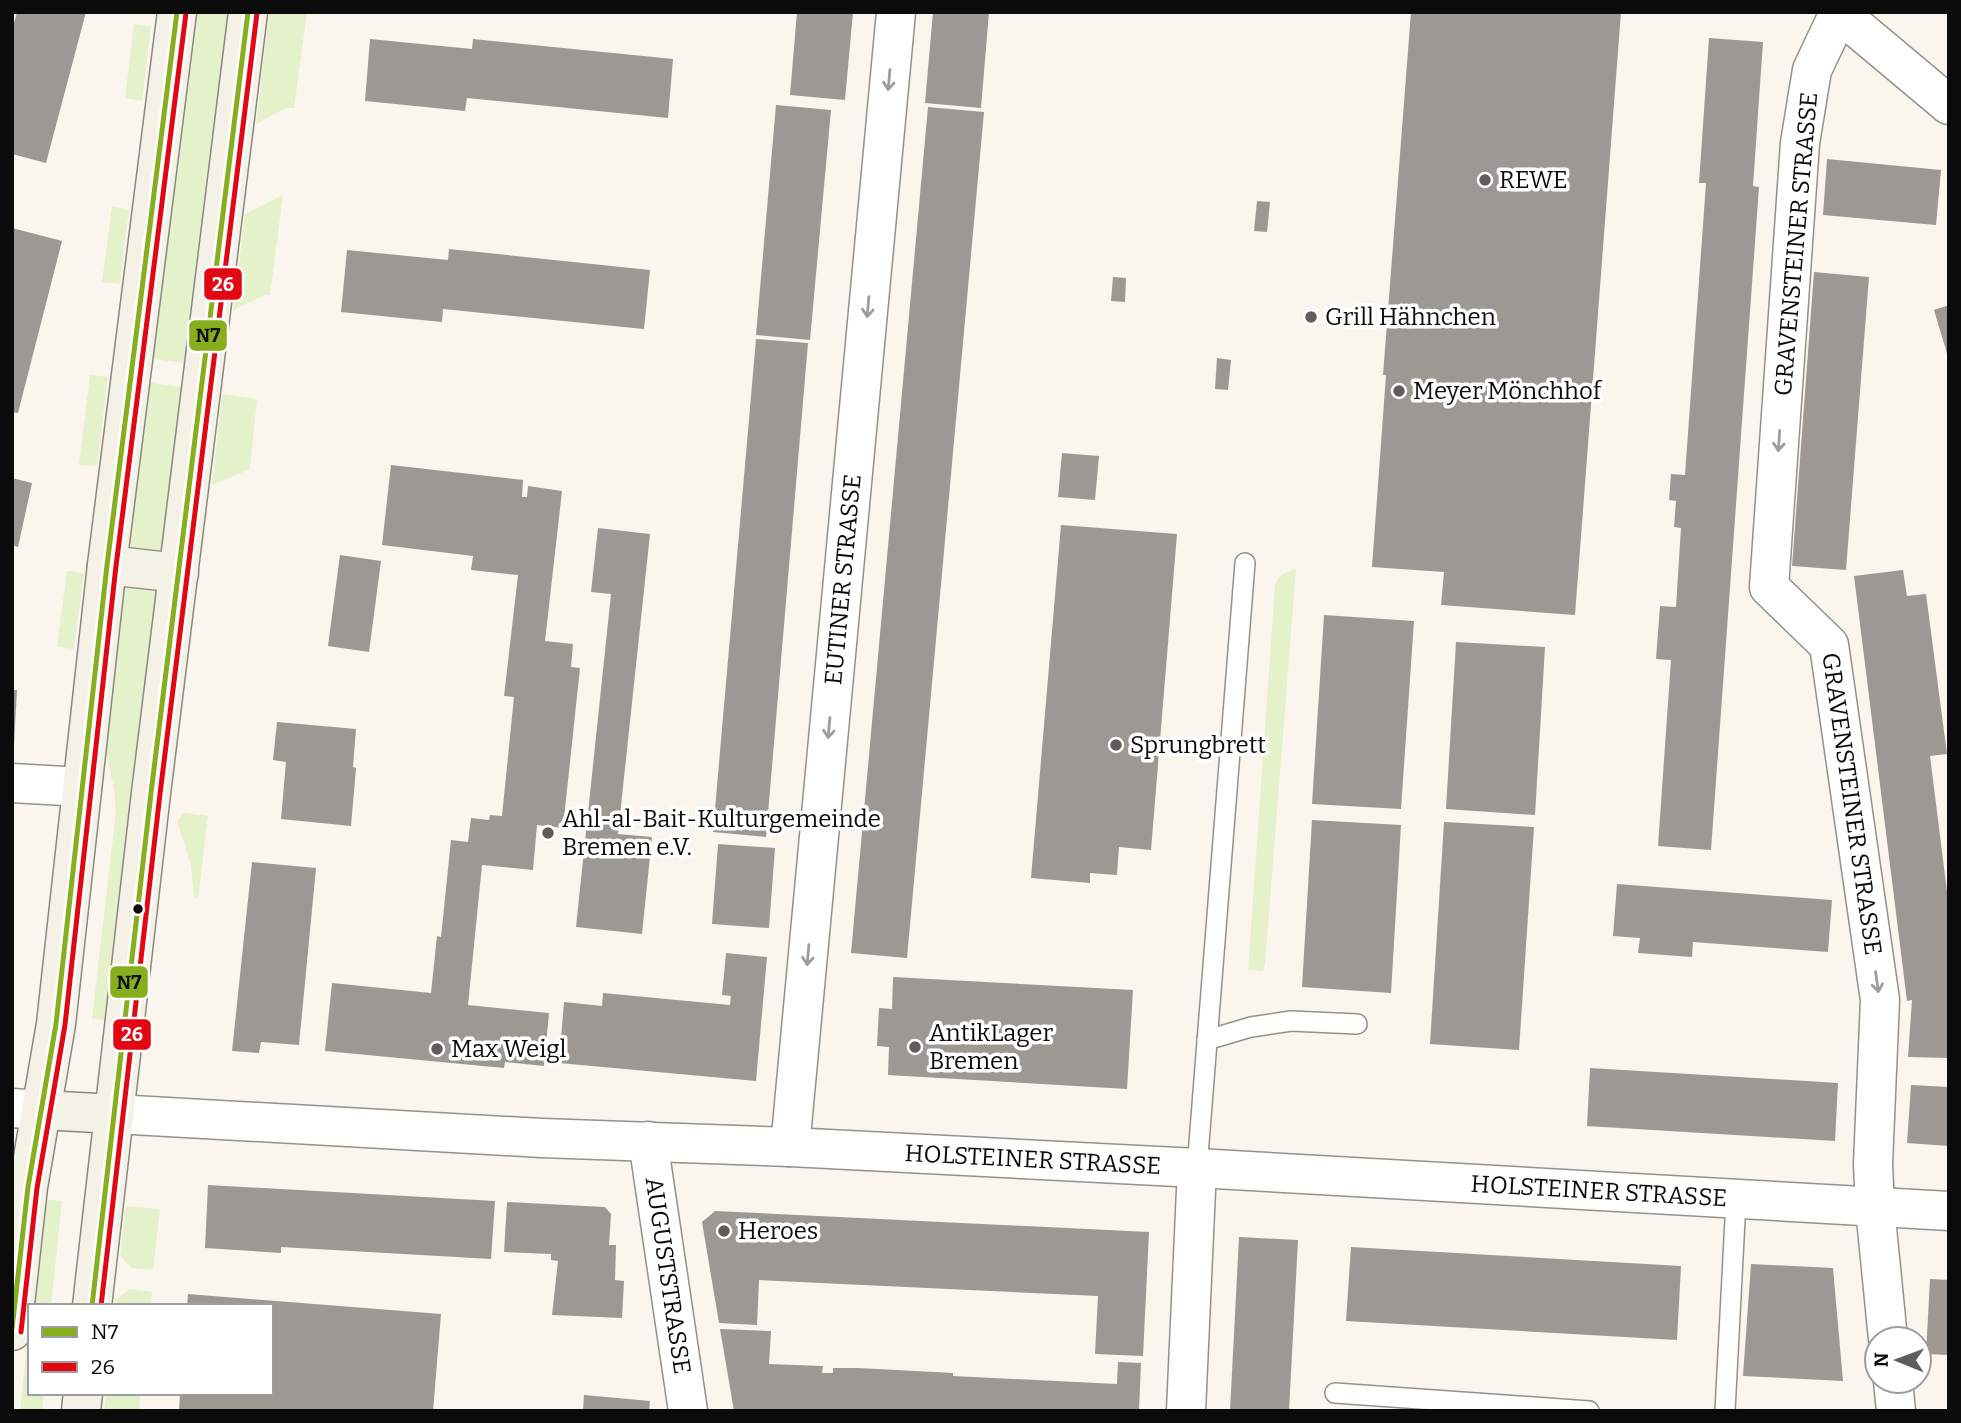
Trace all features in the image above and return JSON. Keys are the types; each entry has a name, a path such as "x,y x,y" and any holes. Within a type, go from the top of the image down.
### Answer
{"main road":[{"path":"12,1331 28,1187 27,1109 56,1024 107,565 177,12"},
{"path":"92,1304 137,909 248,12"},
{"path":"107,565 179,573"},
{"path":"27,1109 115,1114"}],"street":[{"name":"EUTINER STRASSE","path":"790,1147 896,12"},
{"path":"1838,13 1949,105"},
{"name":"GRAVENSTEINER STRASSE","path":"1838,13 1812,70 1800,143 1769,587 1829,645 1880,1000 1873,1164 1887,1325"},
{"path":"12,783 82,787"},
{"name":"HOLSTEINER STRASSE","path":"115,1114 1197,1168 1949,1211"},
{"name":"AUGUSTSTRASSE","path":"648,1141 688,1411"},
{"path":"1186,1411 1197,1168"}],"lane":[{"path":"1197,1168 1245,563"},
{"path":"1207,1040 1251,1027 1291,1021 1357,1024"},
{"path":"1725,1411 1736,1200"},
{"path":"1335,1392 1462,1406 1589,1411"}],"green space":[{"path":"189,12 238,12 193,364 145,358"},
{"path":"269,12 307,12 294,108 286,108 256,124"},
{"path":"134,24 151,26 142,101 125,98"},
{"path":"283,195 270,295 233,310 245,214"},
{"path":"112,207 129,209 120,284 102,282"},
{"path":"90,375 108,377 97,466 79,465"},
{"path":"142,382 192,388 170,556 120,549"},
{"path":"222,394 257,399 250,469 212,485"},
{"path":"1296,569 1265,965 1263,971 1248,970 1275,585 1281,576"},
{"path":"67,571 84,573 74,649 57,647"},
{"path":"121,585 161,590 112,1021 92,1019 116,811 104,740"},
{"path":"184,813 208,816 198,899 194,897 191,865 177,821"},
{"path":"43,1199 62,1201 51,1304 31,1304"},
{"path":"126,1206 160,1209 153,1270 131,1268 120,1255"},
{"path":"130,1289 152,1292 151,1304 115,1304 115,1300"},
{"path":"28,1337 28,1395 44,1395 42,1411 20,1411"},
{"path":"106,1395 141,1395 139,1411 104,1411"}],"building":[{"path":"17,12 86,12 46,163 12,154 12,31"},
{"path":"797,12 853,12 845,100 790,95"},
{"path":"933,12 989,12 981,108 925,103"},
{"path":"1411,12 1621,12 1575,615 1441,605 1444,572 1372,567 1386,375 1383,375"},
{"path":"1709,38 1763,42 1753,186 1759,187 1711,850 1658,846 1671,660 1656,659 1660,606 1676,607 1681,528 1674,527 1676,501 1669,500 1671,474 1685,475 1706,183 1699,183"},
{"path":"370,39 472,49 473,39 673,59 668,118 467,98 465,111 365,101"},
{"path":"776,105 831,110 810,340 756,335"},
{"path":"928,107 984,112 907,958 851,953"},
{"path":"1827,159 1941,170 1936,225 1823,215"},
{"path":"1257,201 1270,202 1267,232 1254,231"},
{"path":"12,228 62,241 18,413 12,412"},
{"path":"449,249 650,270 644,329 443,309 442,322 341,312 347,250 448,260"},
{"path":"1814,272 1869,277 1846,570 1792,566"},
{"path":"1113,277 1126,278 1125,302 1111,301"},
{"path":"1949,305 1949,357 1948,357 1934,310"},
{"path":"756,339 808,343 766,837 713,832"},
{"path":"1217,358 1231,360 1228,390 1215,389"},
{"path":"1062,453 1099,456 1095,500 1058,497"},
{"path":"391,465 523,480 522,497 527,497 528,486 562,491 545,641 573,644 571,667 580,668 563,828 537,825 533,870 482,865 468,1005 549,1013 544,1066 505,1062 504,1068 325,1051 332,983 431,993 437,936 441,937 451,840 468,842 471,818 489,820 490,815 502,816 514,697 504,696 518,575 471,570 473,556 382,545"},
{"path":"12,478 32,483 18,547 12,545"},
{"path":"1061,525 1177,534 1151,850 1119,847 1117,875 1090,873 1090,883 1031,878"},
{"path":"598,528 650,534 618,834 652,837 642,934 576,927 611,594 591,592"},
{"path":"340,555 381,561 369,652 328,646"},
{"path":"1903,570 1907,596 1926,594 1947,754 1930,756 1949,907 1949,1058 1908,1057 1912,1000 1907,1001 1854,576"},
{"path":"1324,615 1414,621 1401,809 1312,804"},
{"path":"1456,642 1545,647 1535,815 1446,809"},
{"path":"12,690 17,690 14,744 12,744"},
{"path":"277,722 356,729 351,826 281,819 286,762 273,760"},
{"path":"1312,820 1401,825 1391,993 1302,987"},
{"path":"1444,822 1534,827 1519,1050 1430,1044"},
{"path":"718,844 775,848 769,928 712,924"},
{"path":"252,862 316,868 299,1045 261,1042 259,1053 232,1051"},
{"path":"1617,884 1832,900 1828,952 1693,942 1692,957 1638,953 1640,938 1613,936"},
{"path":"726,953 767,957 756,1081 559,1063 564,1002 602,1006 603,993 730,1005 731,996 722,995"},
{"path":"893,977 1133,990 1127,1089 888,1075 889,1047 877,1046 879,1008 892,1009"},
{"path":"1590,1068 1838,1083 1835,1141 1587,1126"},
{"path":"1911,1085 1949,1087 1949,1146 1907,1143"},
{"path":"208,1185 495,1201 491,1259 281,1247 281,1253 205,1248"},
{"path":"507,1202 605,1207 611,1214 609,1245 616,1245 615,1280 624,1281 622,1318 552,1315 558,1261 551,1260 551,1254 504,1252"},
{"path":"715,1211 1149,1232 1143,1356 1095,1354 1098,1296 759,1280 757,1325 719,1323 702,1222"},
{"path":"1239,1237 1298,1240 1289,1411 1230,1411"},
{"path":"1351,1247 1681,1266 1677,1340 1346,1321"},
{"path":"1751,1264 1833,1268 1843,1381 1743,1376"},
{"path":"1930,1279 1949,1280 1949,1355 1933,1354 1933,1325 1928,1325"},
{"path":"188,1294 441,1314 433,1411 179,1411 180,1395 273,1395 273,1304 187,1304"},
{"path":"720,1329 771,1331 769,1364 823,1366 822,1373 833,1373 833,1368 858,1368 953,1373 953,1376 1117,1384 1118,1362 1141,1363 1139,1411 734,1411"},
{"path":"584,1395 650,1401 649,1411 583,1411"}],"transit line":[{"name":"N7","path":"12,1329 28,1187 56,1024 107,565 177,12"},
{"name":"N7","path":"92,1304 151,793 248,12"},
{"name":"26","path":"21,1332 37,1188 65,1025 116,566 186,13"},
{"name":"26","path":"101,1304 160,794 257,13"}],"place":[{"name":"REWE","path":"1485,180"},
{"name":"Grill Hähnchen","path":"1311,317"},
{"name":"Meyer Mönchhof","path":"1399,391"},
{"name":"Sprungbrett","path":"1116,745"},
{"name":"Ahl-al-Bait-Kulturgemeinde Bremen e.V.","path":"548,833"},
{"name":"AntikLager Bremen","path":"915,1047"},
{"name":"Max Weigl","path":"437,1049"},
{"name":"Heroes","path":"724,1231"}]}
